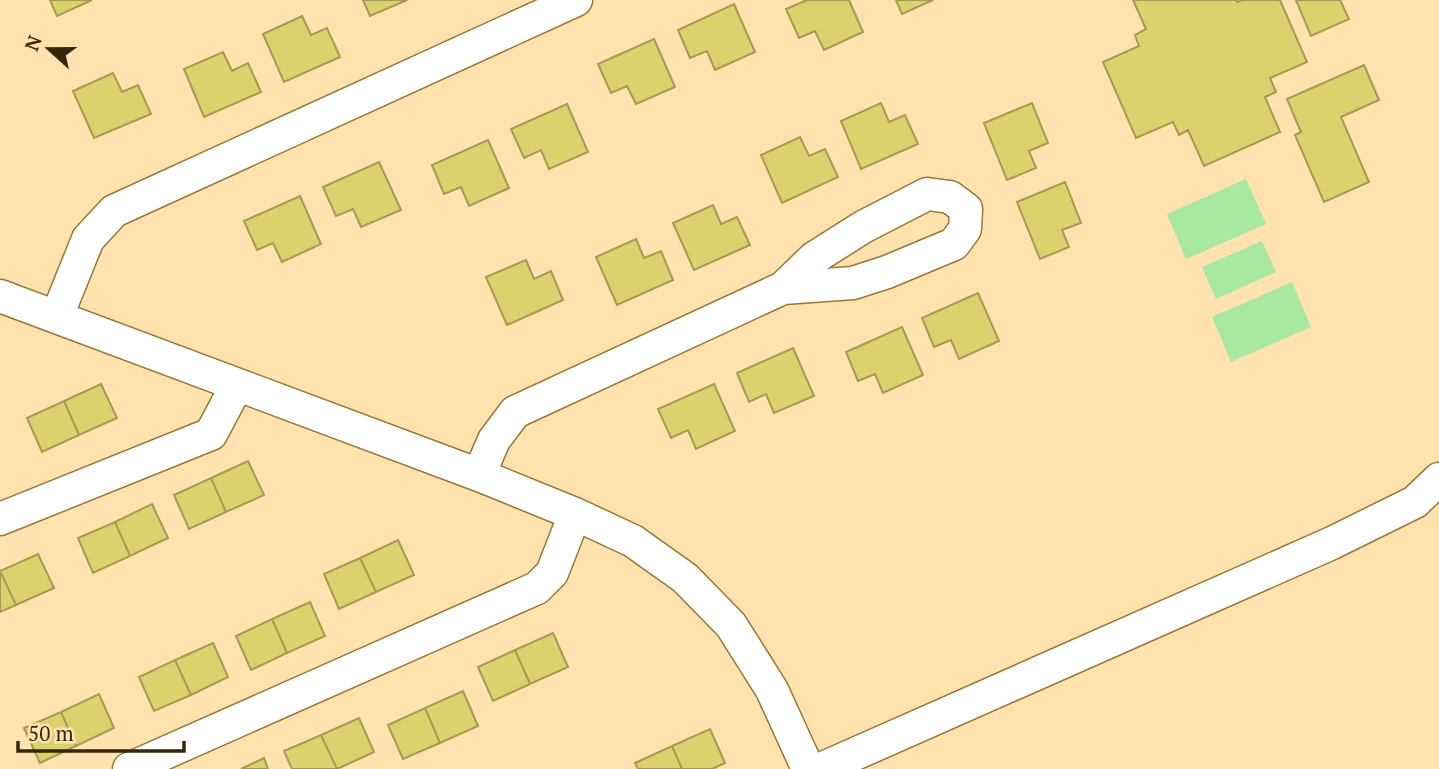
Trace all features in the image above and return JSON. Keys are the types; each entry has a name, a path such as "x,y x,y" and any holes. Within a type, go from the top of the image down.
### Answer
{"street":[{"path":"57,316 88,239 114,211 576,0"},
{"path":"479,475 494,440 515,412 783,288 814,258 863,227 927,194 950,197 966,209 965,229 954,244 853,283 783,288"},
{"path":"0,296 479,475 633,541 685,578 731,625 772,690 808,769"},
{"path":"0,519 211,434 237,385"},
{"path":"821,769 1332,543 1415,502 1439,479"},
{"path":"129,769 537,587 552,573 575,514"}],"green space":[{"path":"1246,179 1266,224 1186,259 1167,214"},
{"path":"1262,241 1276,272 1216,299 1202,267"},
{"path":"1292,282 1311,327 1231,362 1212,317"}],"building":[{"path":"50,0 92,0 57,16"},
{"path":"363,0 407,0 370,16"},
{"path":"807,0 849,0 863,32 824,50 815,31 799,38 786,9"},
{"path":"896,0 933,0 902,14"},
{"path":"1133,0 1280,0 1307,62 1270,78 1276,92 1265,97 1280,132 1204,166 1188,130 1179,135 1173,122 1136,138 1103,62 1139,46 1135,35 1146,29"},
{"path":"1296,0 1340,0 1349,19 1311,36"},
{"path":"734,4 755,52 715,70 707,51 690,58 678,30"},
{"path":"302,16 311,35 327,28 340,57 284,82 263,34"},
{"path":"654,39 675,87 636,104 627,86 611,93 598,64"},
{"path":"223,52 232,71 248,63 261,92 204,117 184,69"},
{"path":"1364,65 1379,100 1341,117 1369,182 1324,202 1295,135 1301,132 1287,99"},
{"path":"113,73 122,92 138,85 151,114 94,138 73,91"},
{"path":"881,103 889,122 905,115 918,144 861,169 841,121"},
{"path":"1032,103 1048,143 1029,151 1036,168 1007,180 984,123"},
{"path":"567,104 588,152 549,169 541,150 524,158 511,129"},
{"path":"800,137 809,156 825,149 838,177 782,203 761,155"},
{"path":"488,140 509,188 469,206 461,187 444,194 432,165"},
{"path":"379,162 401,210 361,227 353,209 336,216 323,187"},
{"path":"1065,182 1081,223 1062,230 1069,247 1040,259 1017,202"},
{"path":"300,196 321,244 282,262 273,243 257,250 244,221"},
{"path":"713,205 721,224 737,217 750,245 694,270 673,223"},
{"path":"636,239 644,258 661,251 673,280 617,305 596,257"},
{"path":"526,260 534,279 551,271 563,300 507,325 486,277"},
{"path":"978,293 999,341 959,359 951,340 934,347 922,318"},
{"path":"902,327 923,375 883,393 875,374 858,381 846,352"},
{"path":"793,348 814,396 774,413 766,394 749,402 737,373"},
{"path":"101,384 117,418 79,435 64,401"},
{"path":"714,384 735,431 696,449 688,430 671,438 658,409"},
{"path":"64,401 79,435 42,452 27,418"},
{"path":"248,461 264,495 226,512 211,478"},
{"path":"211,478 226,512 189,529 174,495"},
{"path":"152,504 168,538 130,556 115,522"},
{"path":"115,522 130,556 93,573 78,538"},
{"path":"398,540 414,575 376,592 360,558"},
{"path":"38,554 54,588 16,605 0,571"},
{"path":"360,558 376,592 339,609 324,574"},
{"path":"0,571 16,605 0,612"},
{"path":"310,602 325,636 287,653 272,619"},
{"path":"272,619 287,653 251,670 236,636"},
{"path":"553,633 568,667 530,684 515,650"},
{"path":"213,643 228,677 191,695 175,660"},
{"path":"515,650 530,684 493,701 478,667"},
{"path":"175,660 191,695 154,711 139,677"},
{"path":"463,691 478,726 440,743 425,708"},
{"path":"99,694 114,728 76,746 61,712"},
{"path":"425,708 440,743 403,759 388,725"},
{"path":"61,712 76,746 40,763 24,728"},
{"path":"359,718 374,752 337,769 321,735"},
{"path":"710,729 725,763 712,769 682,769 672,746"},
{"path":"321,735 337,769 292,769 284,751"},
{"path":"672,746 682,769 638,769 635,763"},
{"path":"264,758 268,769 241,769"}]}
